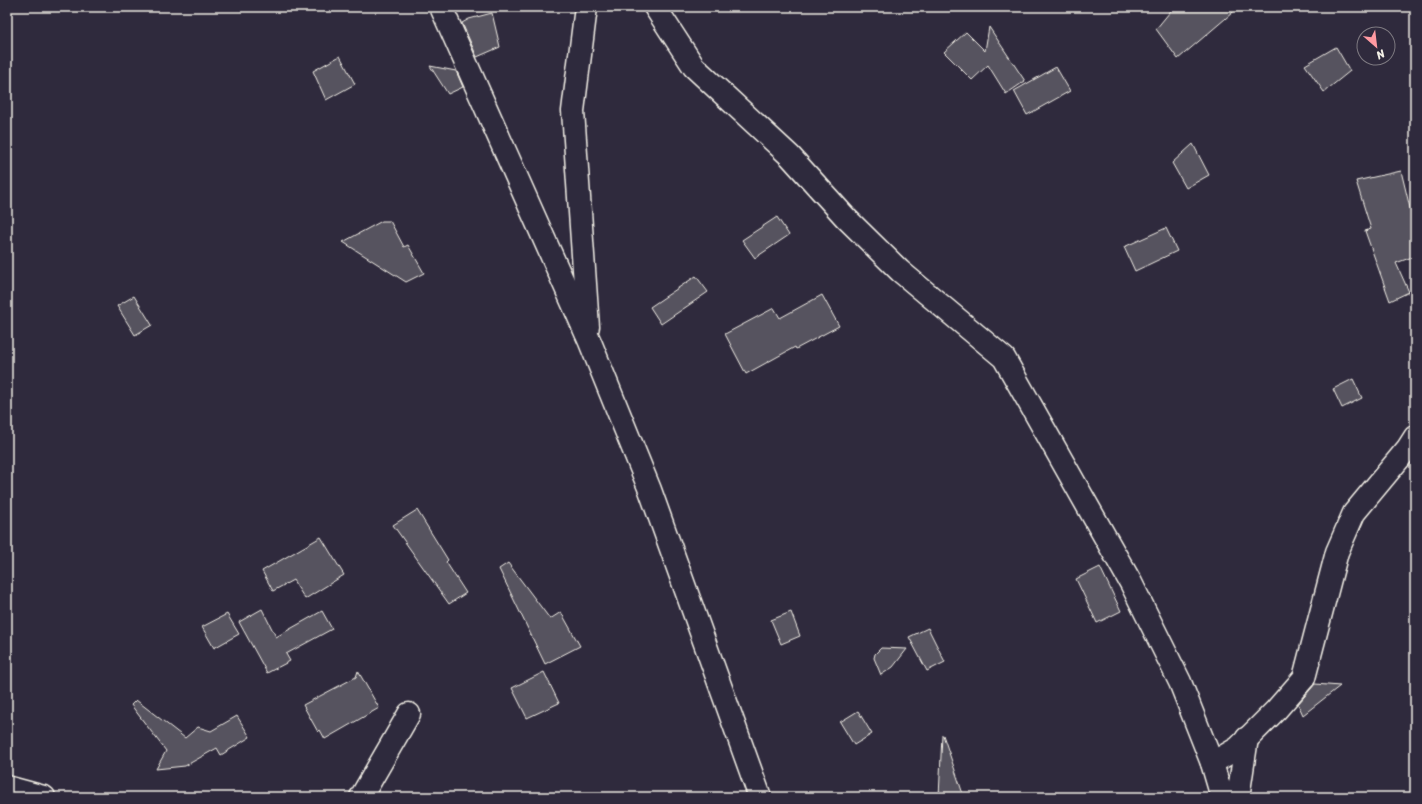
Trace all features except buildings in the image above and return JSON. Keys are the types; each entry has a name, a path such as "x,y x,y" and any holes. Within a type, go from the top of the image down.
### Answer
{"street":[{"path":"442,7 590,342 650,490 760,797"},
{"path":"586,7 573,111 590,342"},
{"path":"655,7 694,67 790,156 846,218 900,271 1004,358 1131,583 1180,682 1212,763 1222,797"},
{"path":"1212,763 1238,748 1276,710 1304,678 1337,552 1354,513 1408,448 1415,437"},
{"path":"361,797 409,714"},
{"path":"1238,797 1247,738"},
{"path":"7,787 44,797"}]}
